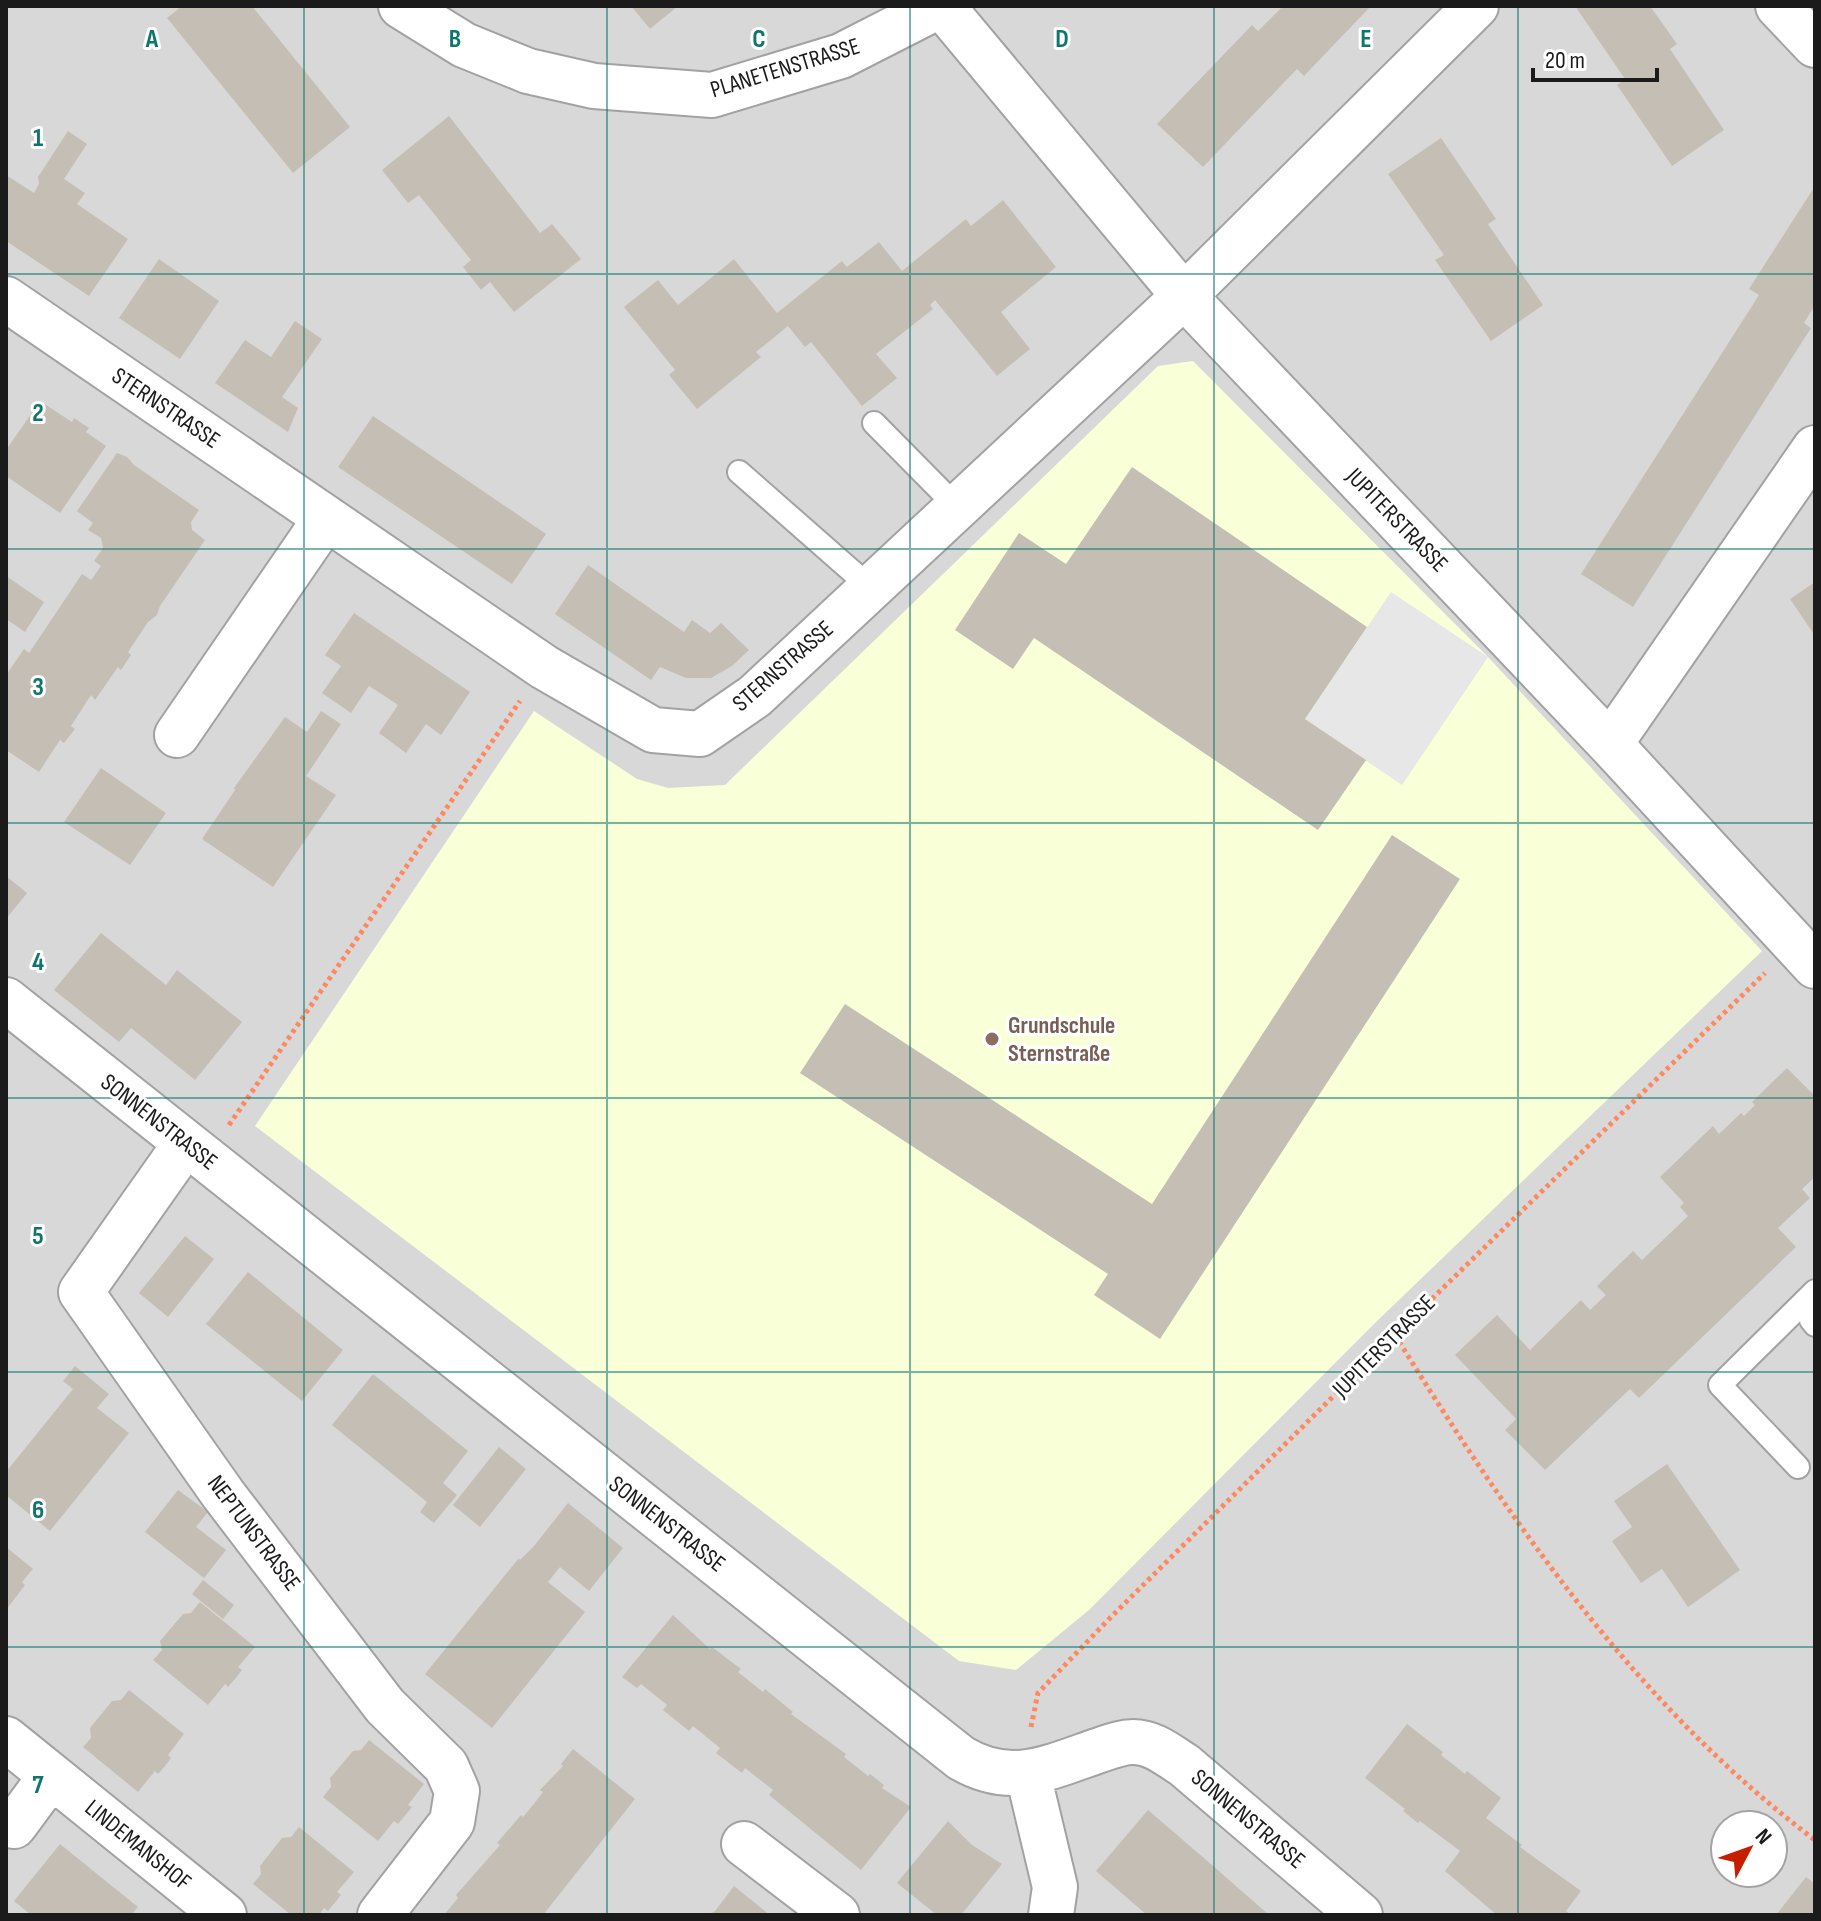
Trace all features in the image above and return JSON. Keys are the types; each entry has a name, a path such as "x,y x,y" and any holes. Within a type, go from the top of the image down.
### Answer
{"street":[{"name":"PLANETENSTRASSE","path":"401,6 464,45 528,71 594,86 712,95 841,56 941,6"},
{"name":"JUPITERSTRASSE","path":"941,6 1184,296 1610,744 1804,956"},
{"path":"1184,296 1476,6"},
{"path":"1778,6 1815,45"},
{"name":"STERNSTRASSE","path":"6,299 544,667 653,730 700,734 755,696 1184,296"},
{"path":"1610,744 1815,448"},
{"path":"177,735 326,518"},
{"name":"SONNENSTRASSE","path":"6,1000 961,1758 983,1769 1028,1774 1118,1744 1135,1742 1155,1747 1184,1765 1349,1912"},
{"name":"NEPTUNSTRASSE","path":"196,1151 81,1292 223,1494 375,1694 446,1766 457,1791 452,1822 380,1915"},
{"name":"LINDEMANSHOF","path":"6,1739 224,1915"},
{"path":"1028,1774 1055,1887 1051,1915"},
{"path":"6,1825 14,1826 51,1776"},
{"path":"744,1844 837,1915"}],"lane":[{"path":"874,423 957,507"},
{"path":"739,472 871,588"},
{"path":"1814,1291 1811,1320 1815,1325"},
{"path":"1798,1467 1720,1385 1814,1291"}],"path":[{"path":"196,1151 544,667"},
{"name":"JUPITERSTRASSE","path":"1028,1774 1030,1734 1038,1693 1395,1335 1804,956"},
{"path":"1395,1335 1532,1544 1596,1628 1667,1707 1780,1813 1815,1840"}],"shaded area":[{"path":"6,6 1815,6 1815,1915 6,1915"},
{"name":"Grundschule Sternstraße","path":"1193,361 1488,657 1762,951 1375,1323 1089,1610 1016,1670 959,1661 255,1126 534,711 637,779 668,788 725,785 1158,366"},
{"path":"1391,592 1488,657 1402,785 1305,719"}],"building":[{"path":"182,6 252,6 350,127 293,173 167,18"},
{"path":"631,6 678,6 650,29"},
{"path":"1283,6 1371,6 1304,76 1297,69 1203,167 1157,124 1252,25 1258,31"},
{"path":"1575,6 1650,6 1677,44 1670,49 1724,130 1672,166 1617,85 1625,79"},
{"path":"449,116 540,233 552,224 581,259 514,312 490,282 481,290 463,267 471,260 419,195 408,203 382,170"},
{"path":"68,131 87,144 64,179 85,193 77,204 128,239 89,296 6,241 6,175 34,193 39,184 38,177"},
{"path":"1441,138 1496,219 1488,224 1543,305 1491,341 1435,260 1444,255 1388,174"},
{"path":"1815,186 1815,305 1804,323 1811,328 1633,607 1581,574 1759,295 1749,289"},
{"path":"1003,200 1056,267 1001,312 1030,349 997,376 935,300 930,305 933,309 876,354 897,378 862,406 811,342 805,347 788,326 756,352 761,357 697,409 669,375 675,370 624,307 658,280 678,305 734,259 777,313 842,261 847,267 879,242 902,271 966,219 971,226"},
{"path":"159,259 219,301 180,359 119,318"},
{"path":"295,321 322,339 282,397 298,408 288,432 215,383 245,340 271,357"},
{"path":"40,401 72,422 74,418 89,428 86,432 106,446 60,513 6,476 6,450"},
{"path":"373,416 546,534 512,584 338,467"},
{"path":"117,453 127,457 199,510 191,522 192,530 205,540 157,615 148,622 128,652 131,655 121,670 118,667 95,700 91,695 71,726 75,729 64,743 60,740 39,772 6,750 6,675 24,649 29,653 82,574 91,580 101,566 94,561 103,548 101,538 88,530 93,523 77,511"},
{"path":"1132,467 1367,627 1305,719 1366,760 1318,830 1034,638 1013,669 955,630 1019,533 1066,564"},
{"path":"588,565 684,632 692,620 710,633 721,623 749,650 732,666 711,678 686,678 660,667 651,680 555,614"},
{"path":"6,576 44,602 25,632 6,619"},
{"path":"1815,582 1815,636 1790,599"},
{"path":"354,613 470,692 441,735 426,724 406,753 379,733 398,705 369,686 351,713 322,693 341,666 325,655"},
{"path":"321,711 341,724 306,776 336,795 273,887 202,839 285,717 307,732"},
{"path":"101,768 166,813 130,865 64,822"},
{"path":"1392,835 1460,879 1160,1339 1094,1295 1108,1274 800,1073 845,1004 1152,1204"},
{"path":"6,876 27,893 6,919"},
{"path":"101,933 166,985 177,970 242,1022 195,1080 131,1028 119,1042 54,990"},
{"path":"1787,1068 1815,1096 1815,1177 1802,1189 1810,1198 1778,1228 1796,1247 1639,1398 1630,1389 1545,1470 1505,1430 1516,1419 1455,1355 1497,1315 1530,1350 1581,1300 1590,1310 1606,1295 1597,1286 1633,1251 1642,1260 1688,1216 1680,1207 1684,1203 1660,1177 1713,1126 1719,1134 1741,1113 1744,1116 1755,1105 1752,1102"},
{"path":"185,1236 214,1259 168,1317 139,1293"},
{"path":"248,1272 343,1350 302,1401 206,1324"},
{"path":"75,1366 109,1394 97,1408 129,1433 50,1531 6,1495 6,1472 73,1389 63,1381"},
{"path":"373,1374 468,1451 443,1483 457,1495 434,1523 420,1512 427,1502 332,1425"},
{"path":"499,1447 526,1469 480,1527 453,1505"},
{"path":"1667,1464 1740,1570 1688,1607 1662,1569 1641,1583 1612,1541 1632,1527 1614,1501"},
{"path":"178,1490 208,1512 196,1527 226,1550 204,1578 145,1532"},
{"path":"568,1503 623,1548 589,1591 560,1567 548,1582 585,1612 492,1728 425,1674"},
{"path":"6,1547 33,1569 6,1610"},
{"path":"203,1580 234,1605 223,1619 192,1594"},
{"path":"200,1602 255,1647 238,1667 242,1670 235,1679 228,1687 225,1684 208,1705 153,1660 162,1650 160,1641 183,1614 191,1613"},
{"path":"673,1615 710,1649 712,1647 741,1669 738,1672 763,1692 765,1689 793,1712 791,1714 846,1754 844,1757 884,1785 882,1788 911,1807 861,1870 769,1795 773,1790 745,1768 742,1773 716,1753 720,1748 693,1726 689,1731 663,1710 667,1705 641,1684 637,1688 622,1677"},
{"path":"129,1690 184,1734 168,1755 171,1758 165,1766 158,1774 155,1771 138,1792 83,1747 91,1738 90,1728 112,1701 121,1700"},
{"path":"1407,1724 1465,1774 1467,1771 1501,1798 1486,1818 1581,1891 1566,1911 1572,1915 1497,1915 1445,1871 1460,1851 1420,1821 1418,1823 1365,1778"},
{"path":"369,1740 424,1784 408,1805 412,1807 398,1824 394,1821 378,1841 323,1797 331,1787 330,1778 353,1751 361,1750"},
{"path":"573,1749 635,1799 543,1915 444,1915 458,1898 456,1895 500,1845 497,1843 533,1805 543,1792 540,1790 563,1766 561,1764"},
{"path":"1148,1810 1269,1915 1147,1915 1096,1871"},
{"path":"948,1821 972,1845 1002,1864 961,1915 937,1915 897,1883"},
{"path":"299,1827 354,1872 337,1892 341,1895 328,1911 324,1908 319,1915 291,1915 253,1884 261,1874 260,1866 282,1838 291,1837"},
{"path":"60,1844 138,1907 131,1915 31,1915 14,1901"},
{"path":"1806,1877 1815,1884 1815,1915 1776,1915"},
{"path":"734,1886 769,1915 708,1915 715,1911"}],"place":[{"name":"Grundschule Sternstraße","path":"992,1039"}]}
